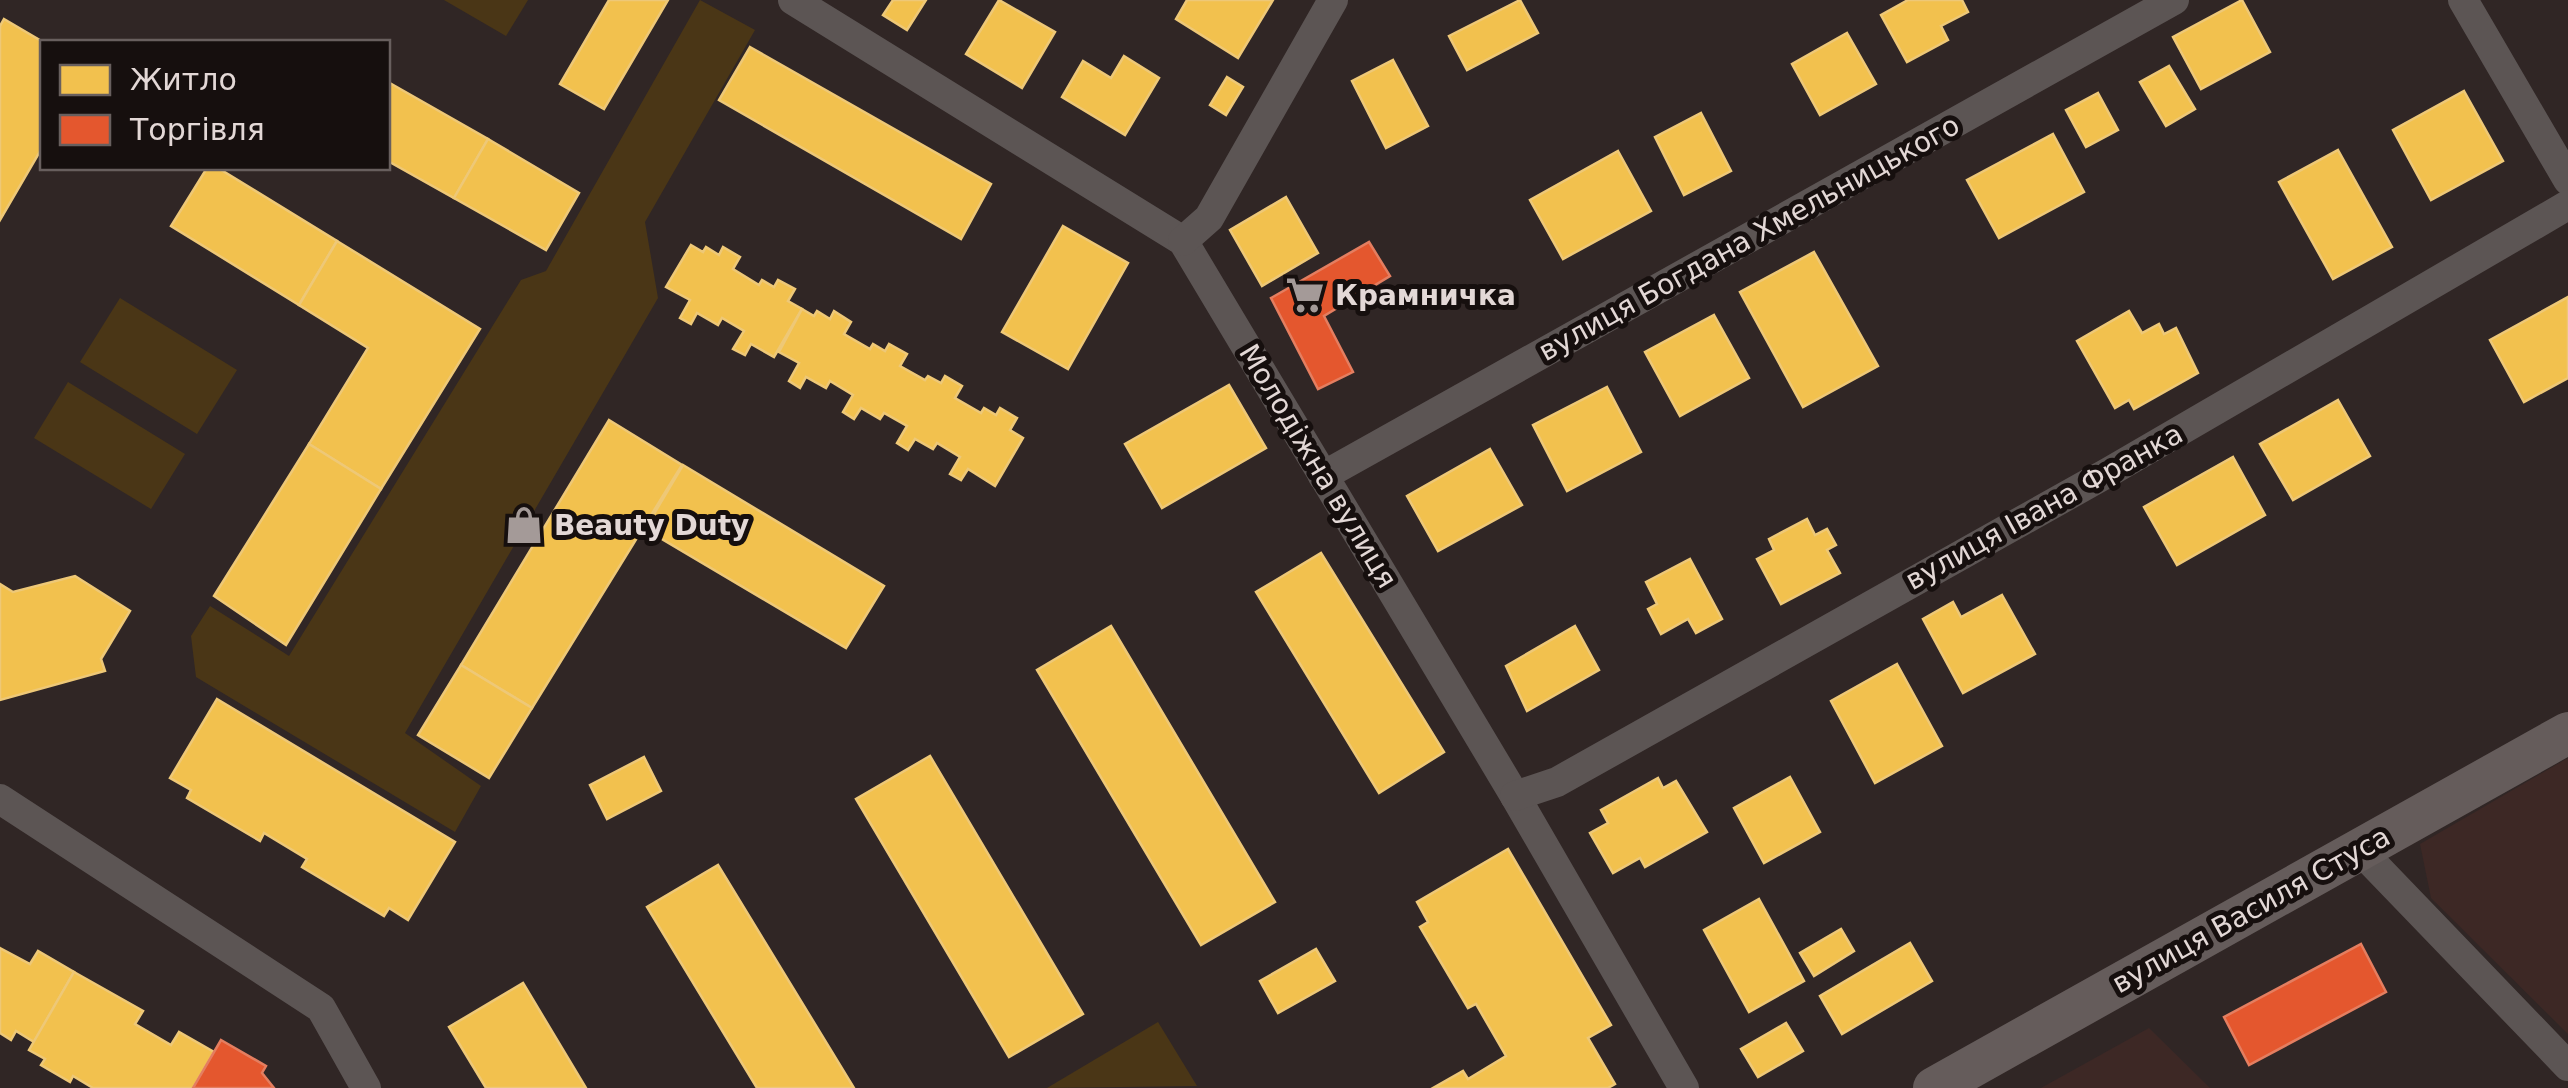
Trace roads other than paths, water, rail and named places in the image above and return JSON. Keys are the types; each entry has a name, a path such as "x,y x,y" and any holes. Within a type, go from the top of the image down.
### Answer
{"main road":[{"name":"вулиця Василя Стуса","path":"1934,1088 2568,732"}],"street":[{"name":"Молодіжна вулиця","path":"793,0 1183,241 1684,1088"},
{"path":"1183,241 1210,218 1333,0"},
{"name":"вулиця Богдана Хмельницького","path":"1323,476 2174,0"},
{"path":"2463,0 2568,180"},
{"name":"вулиця Івана Франка","path":"1514,796 1557,782 2109,472 2568,205"},
{"path":"0,799 322,1008 366,1088"},
{"path":"2360,850 2568,1066"}],"place":[{"name":"Крамничка","path":"1305,295"},
{"name":"Beauty Duty","path":"524,525"}]}
